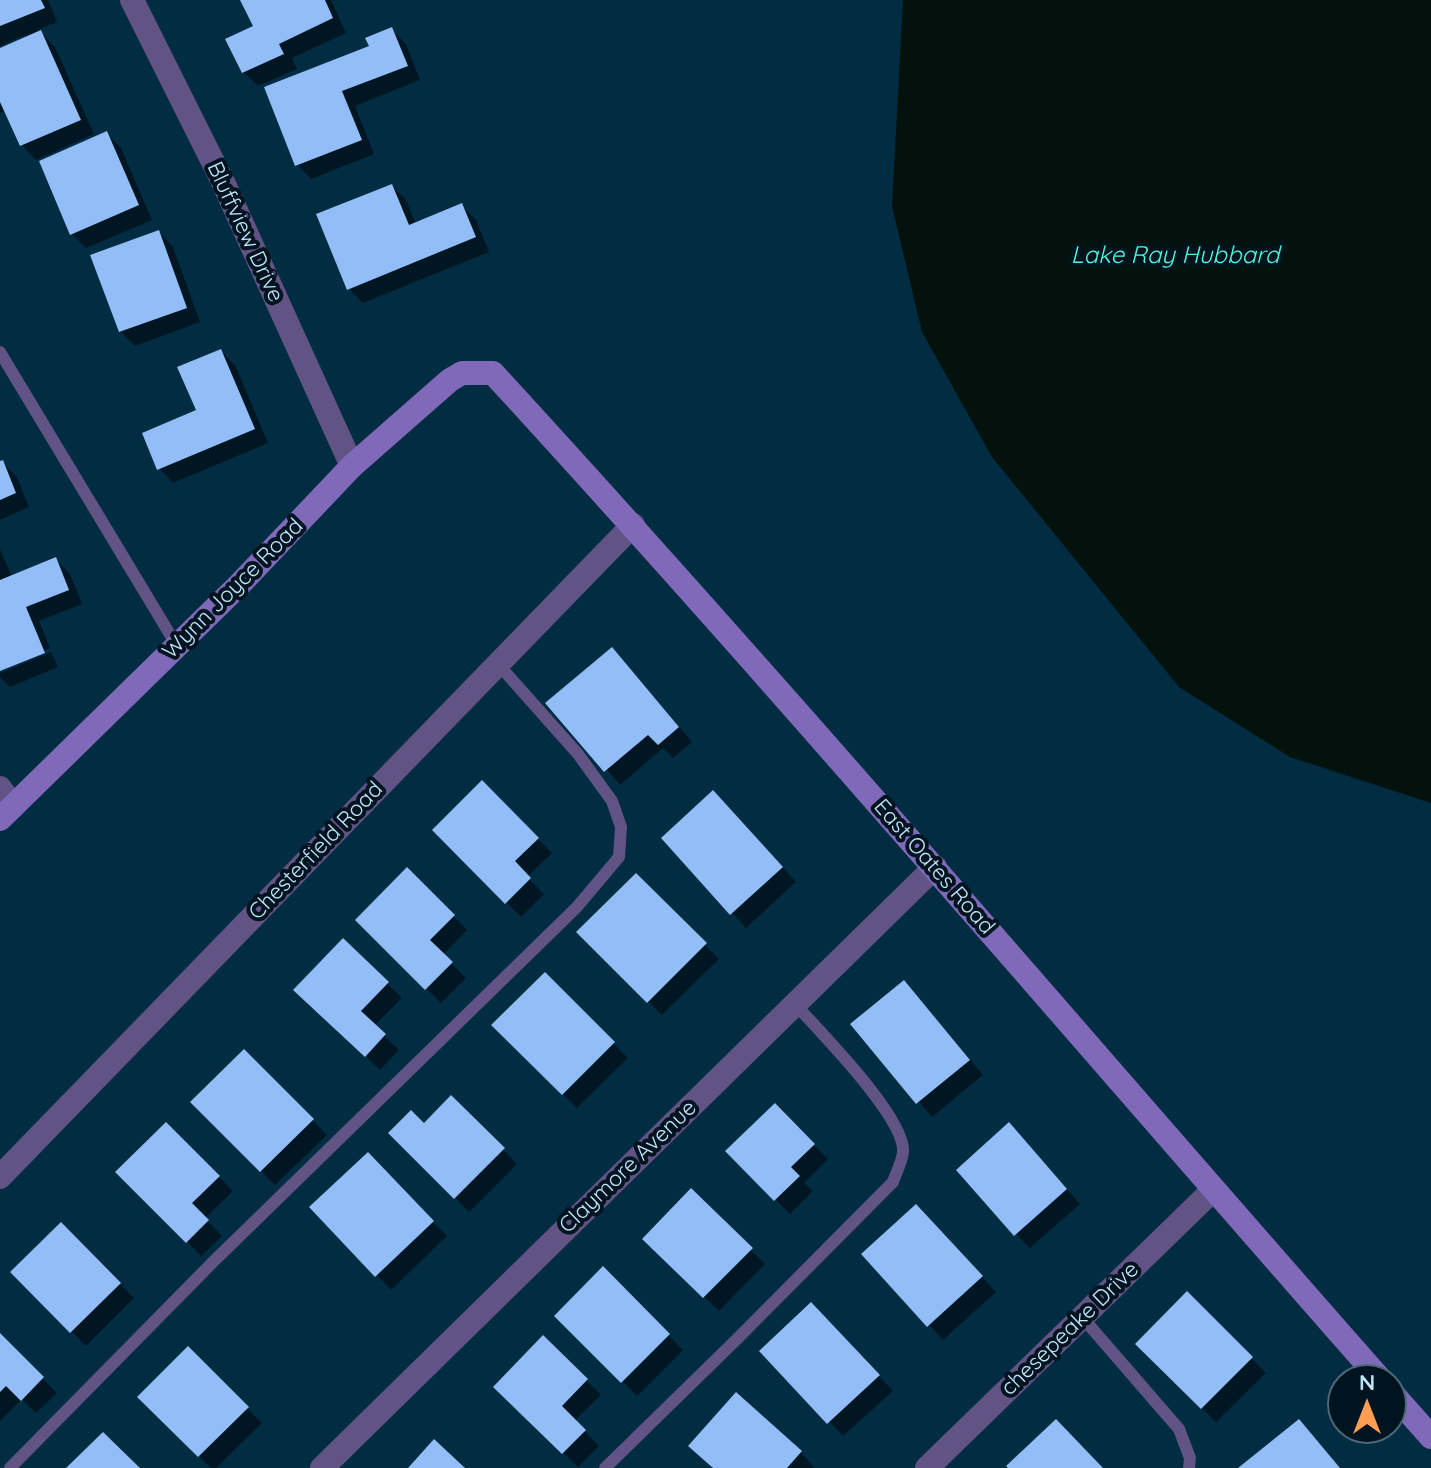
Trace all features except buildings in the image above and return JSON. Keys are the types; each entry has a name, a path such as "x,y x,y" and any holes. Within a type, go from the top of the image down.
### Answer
{"street":[{"name":"Bluffview Drive","path":"132,0 223,182 352,466"},
{"name":"Wynn Joyce Road","path":"4,804 177,646 352,466 450,380 462,373 475,372"},
{"name":"East Oates Road","path":"475,372 493,373 633,525 1367,1364"},
{"name":"Chesterfield Road","path":"0,1177 633,525"},
{"name":"Claymore Avenue","path":"322,1468 935,867"},
{"name":"chesepeake Drive","path":"927,1468 1213,1190"},
{"path":"1407,1410 1431,1437"}],"lane":[{"path":"0,352 177,646"},
{"path":"10,1468 213,1262 577,907 619,857 621,827 612,801 578,754 498,664"},
{"path":"605,1468 893,1182 903,1152 899,1132 873,1091 795,1004"},
{"path":"1082,1317 1179,1429 1190,1458 1189,1468"}],"water":[{"name":"Lake Ray Hubbard","path":"903,0 1431,0 1431,803 1290,757 1179,687 992,457 922,332 892,206"}]}
